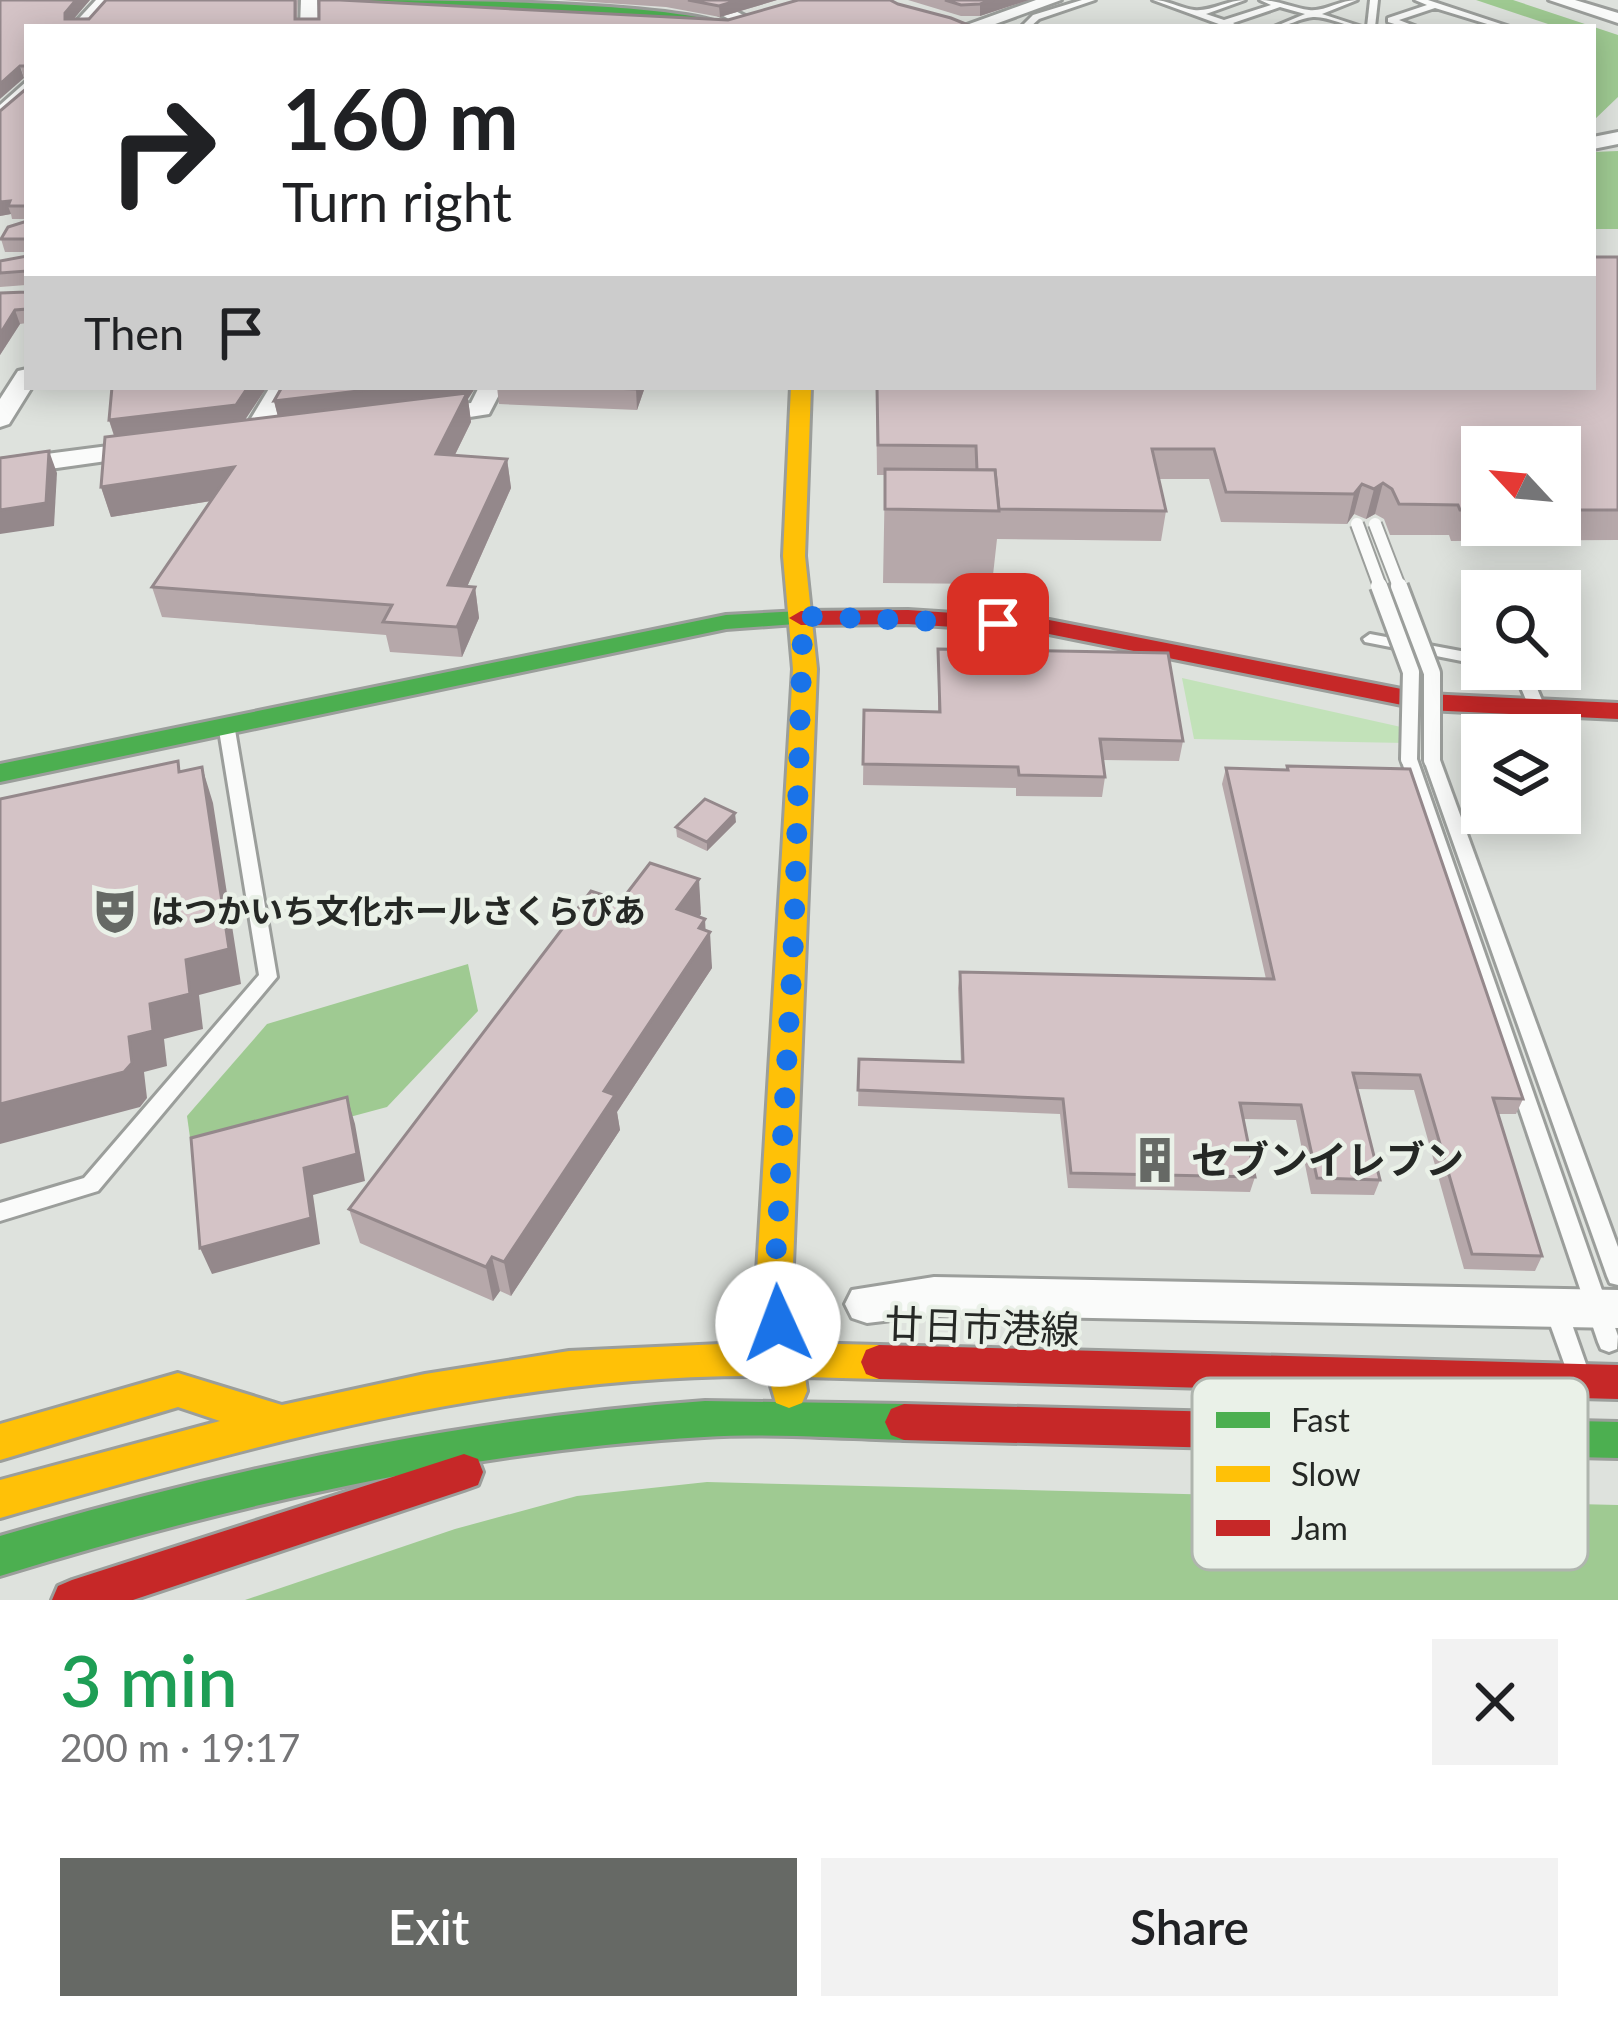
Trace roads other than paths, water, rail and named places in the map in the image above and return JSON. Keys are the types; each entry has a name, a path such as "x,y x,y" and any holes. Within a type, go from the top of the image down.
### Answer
{"street":[{"path":"83,24 105,0"},
{"path":"343,0 511,3 729,23 766,13"},
{"path":"700,0 729,23"},
{"path":"971,24 1053,0"},
{"path":"1557,0 1618,18"},
{"path":"0,116 24,90"},
{"path":"0,419 24,383"},
{"path":"254,435 280,390"},
{"path":"390,420 480,410 489,390"},
{"path":"795,1419 774,1289 794,932 803,616 794,556 801,390"},
{"path":"0,468 185,444"},
{"path":"0,773 726,622 803,616 956,620 1083,632 1401,698 1538,711 1618,711"},
{"path":"867,1304 934,1296 1599,1309"},
{"name":"廿日市港線","path":"0,1499 276,1421 571,1369 782,1359 1192,1388"},
{"name":"廿日市港線","path":"1596,1416 1618,1382"},
{"path":"0,1442 178,1390 276,1421"},
{"name":"廿日市港線","path":"0,1556 75,1532 356,1463 680,1421 1192,1418"},
{"path":"72,1600 565,1439"}],"lane":[{"path":"1028,24 1036,17 1091,0"},
{"path":"1157,0 1227,24"},
{"path":"1176,7 1195,0"},
{"path":"1199,14 1241,0"},
{"path":"1264,0 1348,24"},
{"path":"1286,24 1353,0"},
{"path":"1419,0 1497,24"},
{"path":"1232,24 1279,5"},
{"path":"1404,24 1391,20 1435,5"},
{"path":"1441,22 1462,13"},
{"path":"1357,524 1411,672 1409,759 1599,1309"},
{"path":"1375,524 1432,673 1432,760 1559,1115 1599,1309 1596,1416"},
{"path":"1370,639 1461,656"},
{"path":"1530,690 1538,711"},
{"path":"0,1211 91,1185 268,976 226,724"}],"place":[{"name":"はつかいち文化ホールさくらぴあ","path":"115,911"},
{"name":"セブンイレブン","path":"1155,1160"}]}
